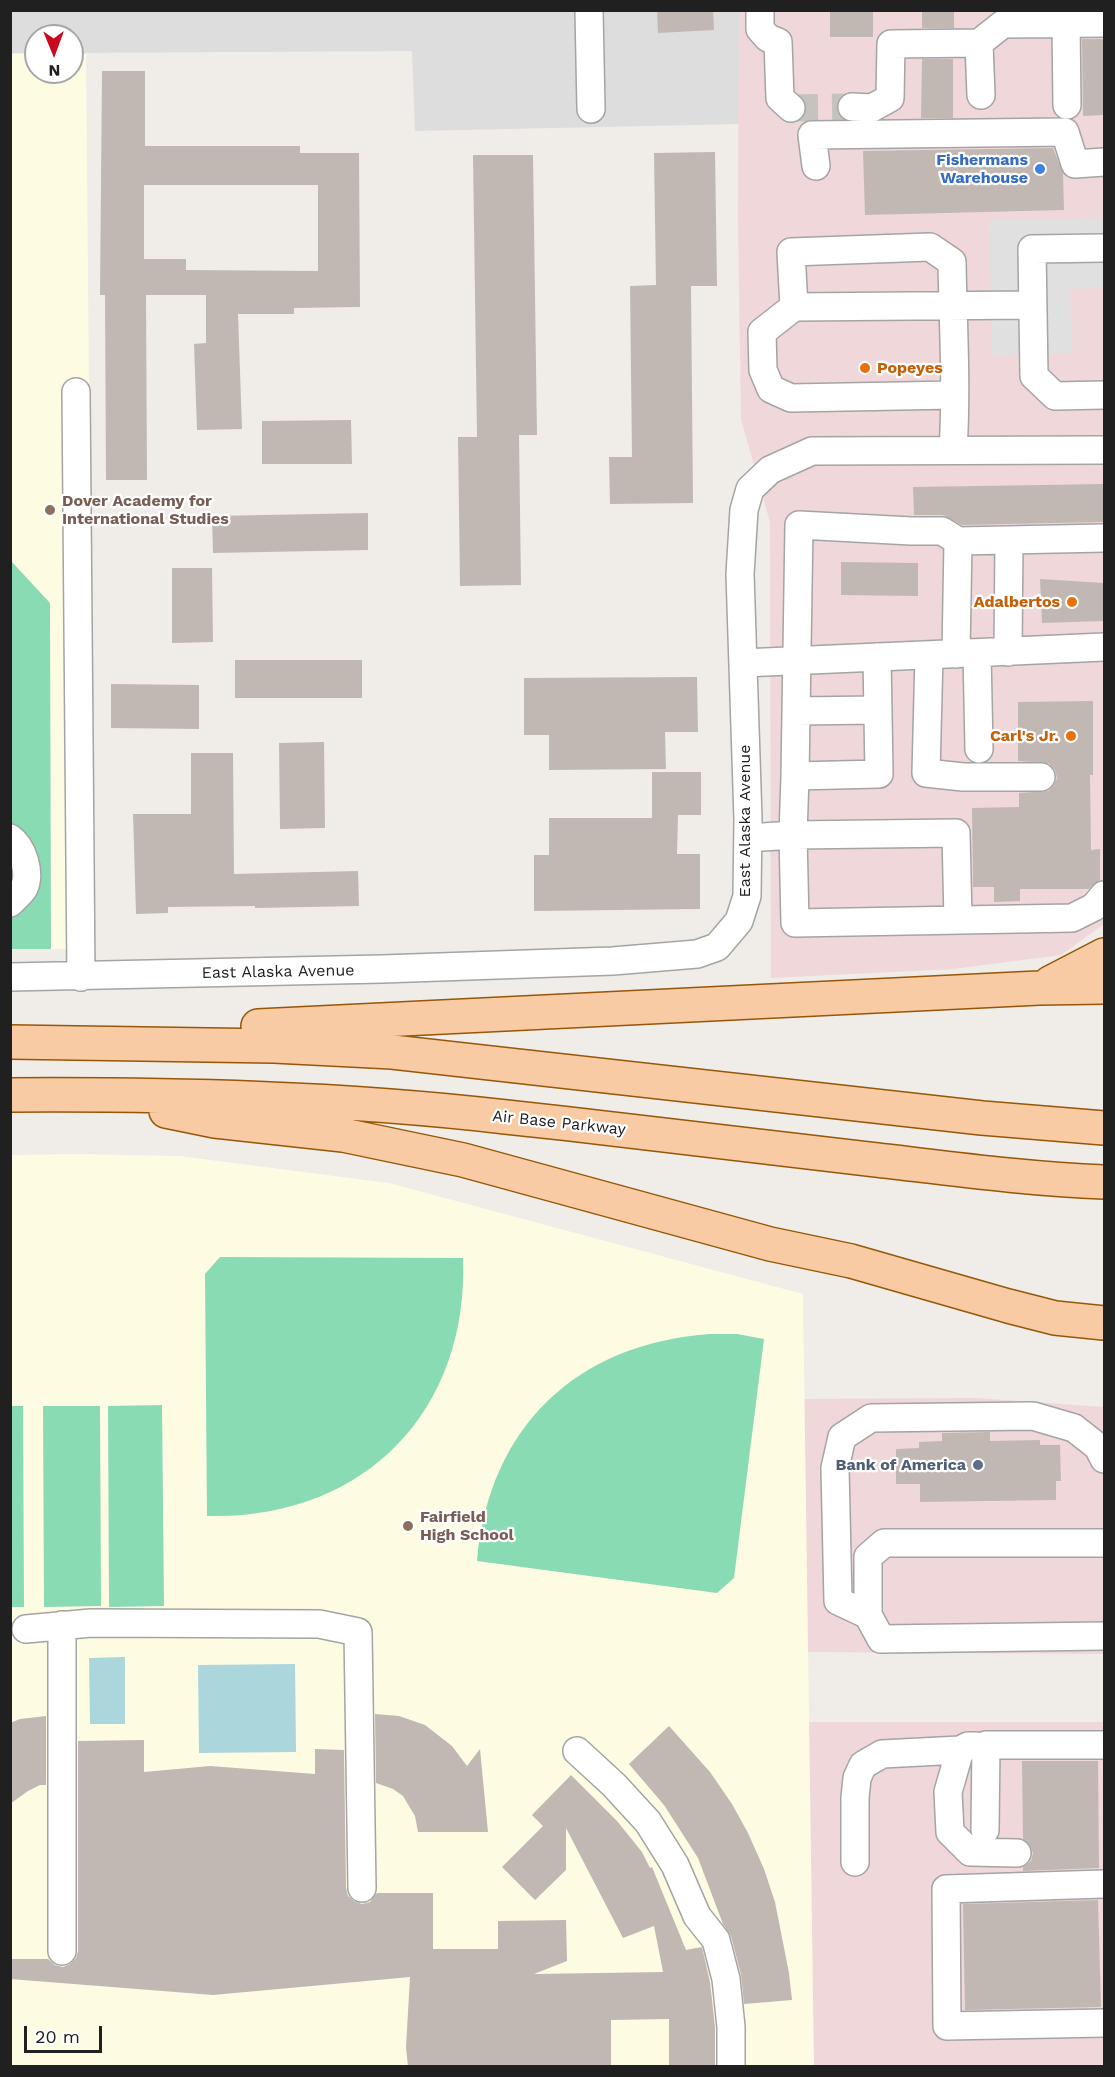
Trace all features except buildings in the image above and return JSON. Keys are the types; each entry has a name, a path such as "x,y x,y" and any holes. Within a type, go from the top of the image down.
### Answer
{"main road":[{"path":"1040,988 1104,955"},
{"path":"91,1042 222,1028 1040,988 1104,987"},
{"path":"10,1042 274,1046 392,1052 982,1118 1104,1128"},
{"path":"90,1094 215,1121 343,1136 463,1160 1027,1311 1055,1318 1104,1323"},
{"name":"Air Base Parkway","path":"10,1095 90,1094 277,1098 390,1106 502,1116 977,1172 1104,1182"}],"street":[{"path":"589,10 591,109"},
{"path":"760,10 760,29 768,38 778,42 780,98 791,108"},
{"path":"1066,23 1067,105"},
{"path":"852,107 872,108 890,98 891,44 979,43 1003,24 1104,23"},
{"path":"979,43 981,95"},
{"path":"816,166 812,135 1065,132 1075,164 1104,162"},
{"path":"794,306 791,252 930,247 952,262 953,450"},
{"path":"1104,248 1032,249 1034,376 1054,396 1104,395"},
{"path":"954,395 791,398 771,389 764,370 762,332 794,306 1033,305"},
{"path":"76,392 81,977"},
{"name":"East Alaska Avenue","path":"10,977 81,977 602,961 697,954 717,947 739,921 747,896 748,838 740,574 744,510 750,489 770,470 812,451 1104,450"},
{"path":"1104,538 958,541 942,531 799,525 793,835 795,923 1072,918 1094,907 1104,894"},
{"path":"1008,652 1009,540"},
{"path":"958,541 967,653 980,749"},
{"path":"742,663 1104,647"},
{"path":"929,655 926,773 963,777 1041,777"},
{"path":"795,776 879,774 877,657"},
{"path":"796,711 878,710"},
{"path":"748,838 793,835 956,833 958,920"},
{"path":"10,838 17,843 26,863 25,888 10,903"},
{"path":"868,1615 838,1601 836,1468 842,1437 871,1418 1033,1416 1074,1428 1098,1447 1104,1459"},
{"path":"1104,1543 884,1543 868,1557 868,1615 881,1639 1104,1636"},
{"path":"26,1629 91,1623 319,1624 358,1632 362,1888"},
{"path":"62,1625 62,1951"},
{"path":"855,1862 855,1798 858,1778 863,1765 882,1754 973,1748 1104,1745"},
{"path":"973,1748 985,1830"},
{"path":"973,1748 948,1792 950,1832 970,1852 1017,1853"},
{"path":"577,1751 614,1785 648,1822 675,1865 697,1916 716,1940 726,1979 731,2027 731,2067"},
{"path":"1104,1884 946,1889 946,2026 1104,2023"}],"shaded area":[{"path":"10,11 739,11 739,124 415,131 412,51 84,53 84,24 24,24 24,53 11,53"},
{"path":"739,11 1104,11 1104,924 1061,955 953,969 771,978 770,522 741,419 738,218"},
{"name":"Dover Academy for International Studies","path":"10,54 24,54 24,84 84,84 84,54 86,54 94,949 11,949"},
{"path":"1104,218 1104,287 1070,289 1072,354 992,355 989,220"},
{"name":"Fairfield High School","path":"10,1155 179,1156 389,1183 803,1294 814,2066 11,2066"},
{"path":"976,1398 1104,1407 1104,1654 807,1652 804,1399"},
{"path":"808,1722 1104,1722 1104,2066 813,2066"}],"green space":[{"path":"12,562 50,603 51,949 11,949 10,563"},
{"path":"220,1257 463,1258 460,1314 447,1364 426,1409 395,1447 358,1477 313,1499 263,1512 207,1516 205,1274"},
{"path":"709,1334 737,1334 764,1339 734,1578 717,1593 477,1561 485,1513 500,1470 521,1433 548,1401 580,1375 618,1355 661,1341"},
{"path":"162,1405 164,1606 109,1607 108,1406"},
{"path":"11,1406 23,1406 24,1607 11,1607"},
{"path":"43,1406 100,1406 101,1606 44,1607"}],"water":[{"path":"125,1657 125,1724 90,1724 89,1658"},
{"path":"295,1664 296,1752 199,1753 198,1665"}],"tunnel":[{"path":"791,108 852,107"}],"place":[{"name":"Fishermans Warehouse","path":"1040,169"},
{"name":"Popeyes","path":"865,368"},
{"name":"Dover Academy for International Studies","path":"50,510"},
{"name":"Adalbertos","path":"1072,602"},
{"name":"Carl's Jr.","path":"1071,736"},
{"name":"Bank of America","path":"978,1465"},
{"name":"Fairfield High School","path":"408,1526"}]}
